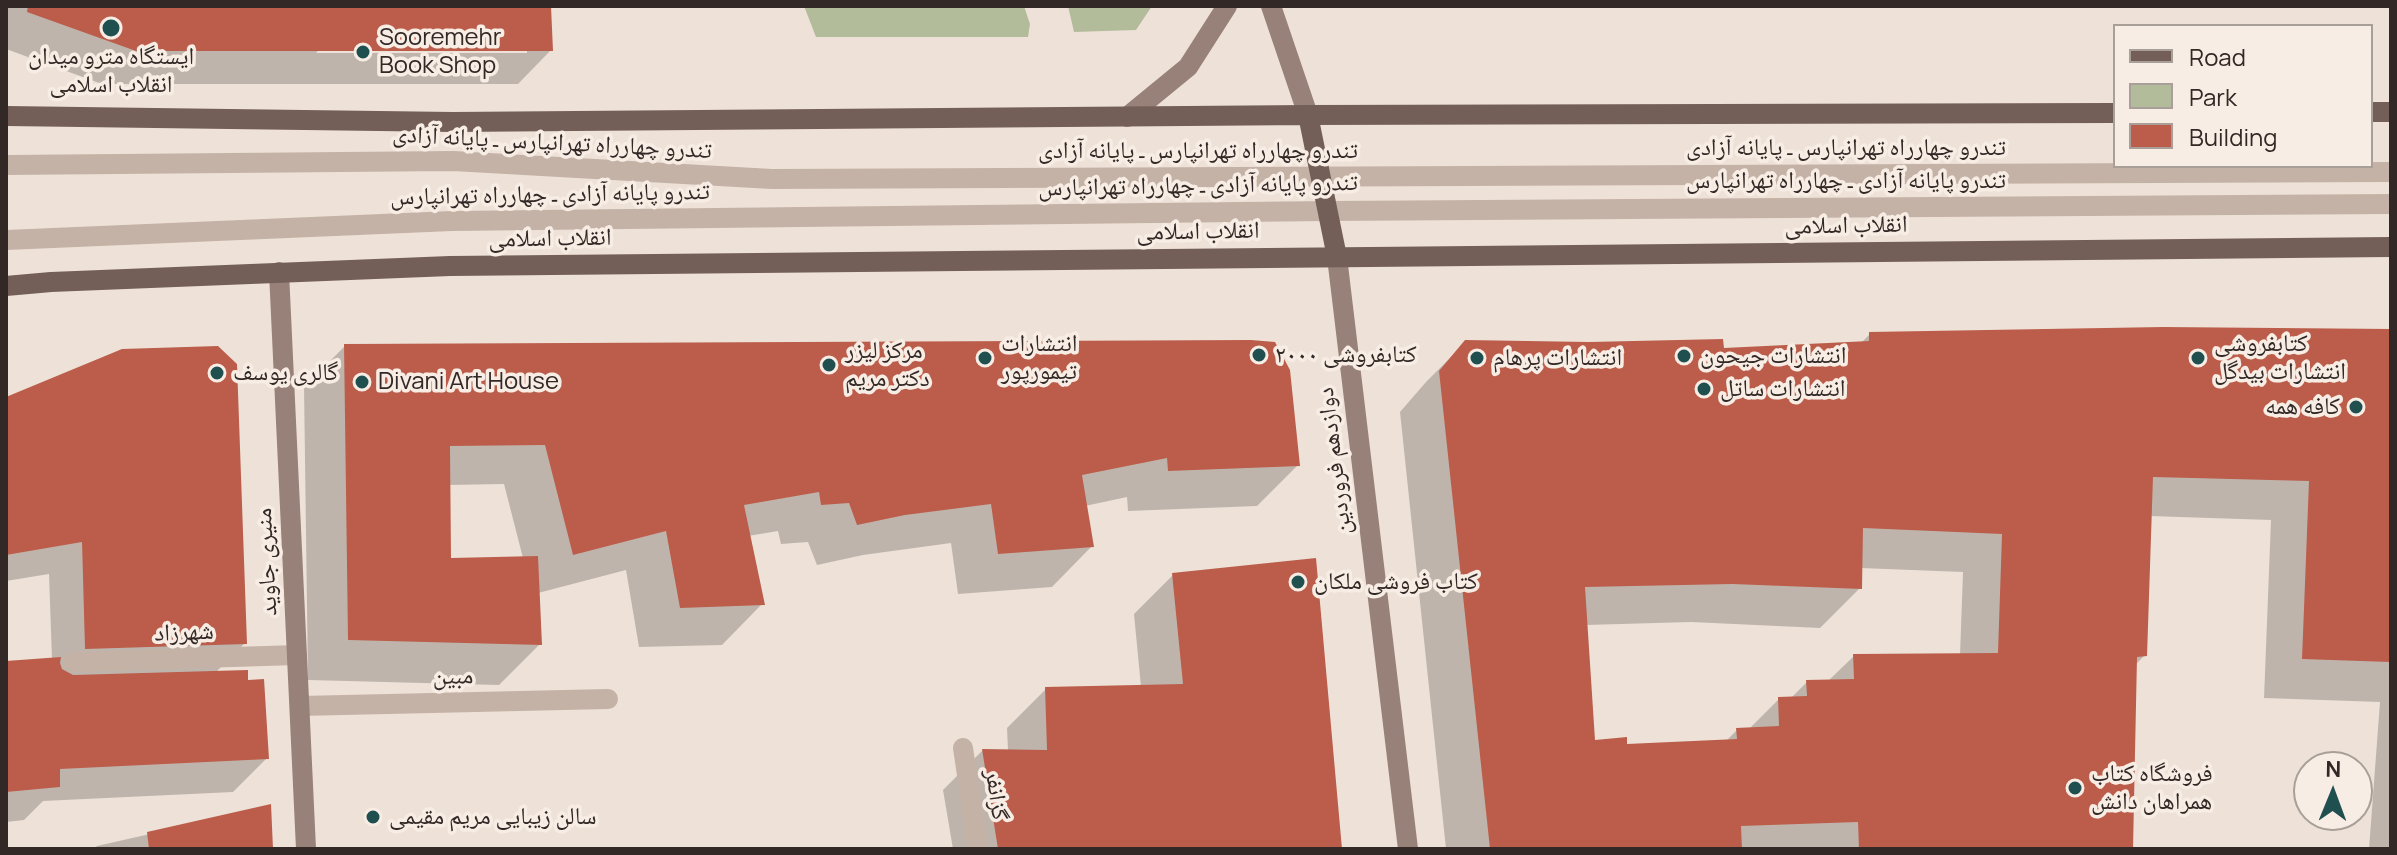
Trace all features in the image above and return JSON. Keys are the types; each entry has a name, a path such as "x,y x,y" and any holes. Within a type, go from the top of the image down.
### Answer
{"main road":[{"path":"6,116 453,122 2113,113"},
{"path":"1308,115 1337,257"},
{"name":"انقلاب اسلامی","path":"6,286 450,266 2391,247"}],"street":[{"path":"1127,117 1188,67 1227,6"},
{"path":"1271,6 1308,115"},
{"name":"دوازدهم فروردین","path":"1337,257 1408,849"},
{"name":"منیری جاوید","path":"279,272 306,849"}],"lane":[{"name":"تندرو چهارراه تهرانپارس ـ پایانه آزادی","path":"6,165 453,161 772,179 2391,172"},
{"name":"تندرو پایانه آزادی ـ چهارراه تهرانپارس","path":"6,240 452,221 2391,204"},
{"name":"شهرزاد","path":"73,662 297,655"},
{"name":"مبین","path":"300,706 608,699"},
{"name":"گزانفر","path":"963,748 978,849"}],"green space":[{"path":"804,6 1024,6 1030,24 1028,37 816,37"},
{"path":"1068,6 1152,6 1136,30 1074,32"}],"building":[{"path":"28,6 551,6 553,51 136,51 27,12"},
{"path":"2163,327 2391,329 2390,662 2302,659 2309,481 2153,477 2147,656 2137,657 2133,849 1859,849 1858,822 1741,826 1742,849 1490,849 1439,371 1465,340 1589,342 1723,339 1724,348 1869,341 1869,332","holes":["1863,528 2002,534 1998,653 1853,654 1854,679 1806,680 1807,696 1778,697 1779,726 1736,728 1737,739 1627,744 1627,737 1595,740 1585,587 1732,584 1862,589"]},
{"path":"1275,342 1290,370 1300,466 1168,471 1167,458 1082,475 1094,547 998,554 991,504 905,515 857,525 849,503 821,505 819,492 744,505 765,605 680,608 666,531 573,555 545,445 450,446 451,558 538,556 542,645 348,640 344,344"},
{"path":"218,346 237,364 247,644 85,649 82,542 6,555 6,397 122,349"},
{"path":"1316,558 1342,849 998,849 982,749 1047,750 1045,687 1183,684 1172,573"},
{"path":"61,657 62,669 73,675 248,670 248,680 264,679 269,759 60,769 60,787 6,792 6,661"},
{"path":"271,804 273,849 149,849 147,832"}],"place":[{"name":"ایستگاه مترو میدان انقلاب اسلامی","path":"111,28"},
{"name":"Sooremehr Book Shop","path":"363,52"},
{"name":"کتابفروشی ۲۰۰۰","path":"1259,355"},
{"name":"انتشارات جیحون","path":"1684,356"},
{"name":"انتشارات تیمورپور","path":"985,358"},
{"name":"انتشارات پرهام","path":"1477,358"},
{"name":"کتابفروشی انتشارات بیدگل","path":"2198,358"},
{"name":"مرکز لیزر دکتر مریم","path":"829,365"},
{"name":"گالری یوسف","path":"217,373"},
{"name":"Divani Art House","path":"362,382"},
{"name":"انتشارات ساتل","path":"1704,389"},
{"name":"کافه همه","path":"2356,407"},
{"name":"کتاب فروشی ملکان","path":"1298,582"},
{"name":"فروشگاه کتاب همراهان دانش","path":"2075,788"},
{"name":"سالن زیبایی مریم مقیمی","path":"373,817"}]}
